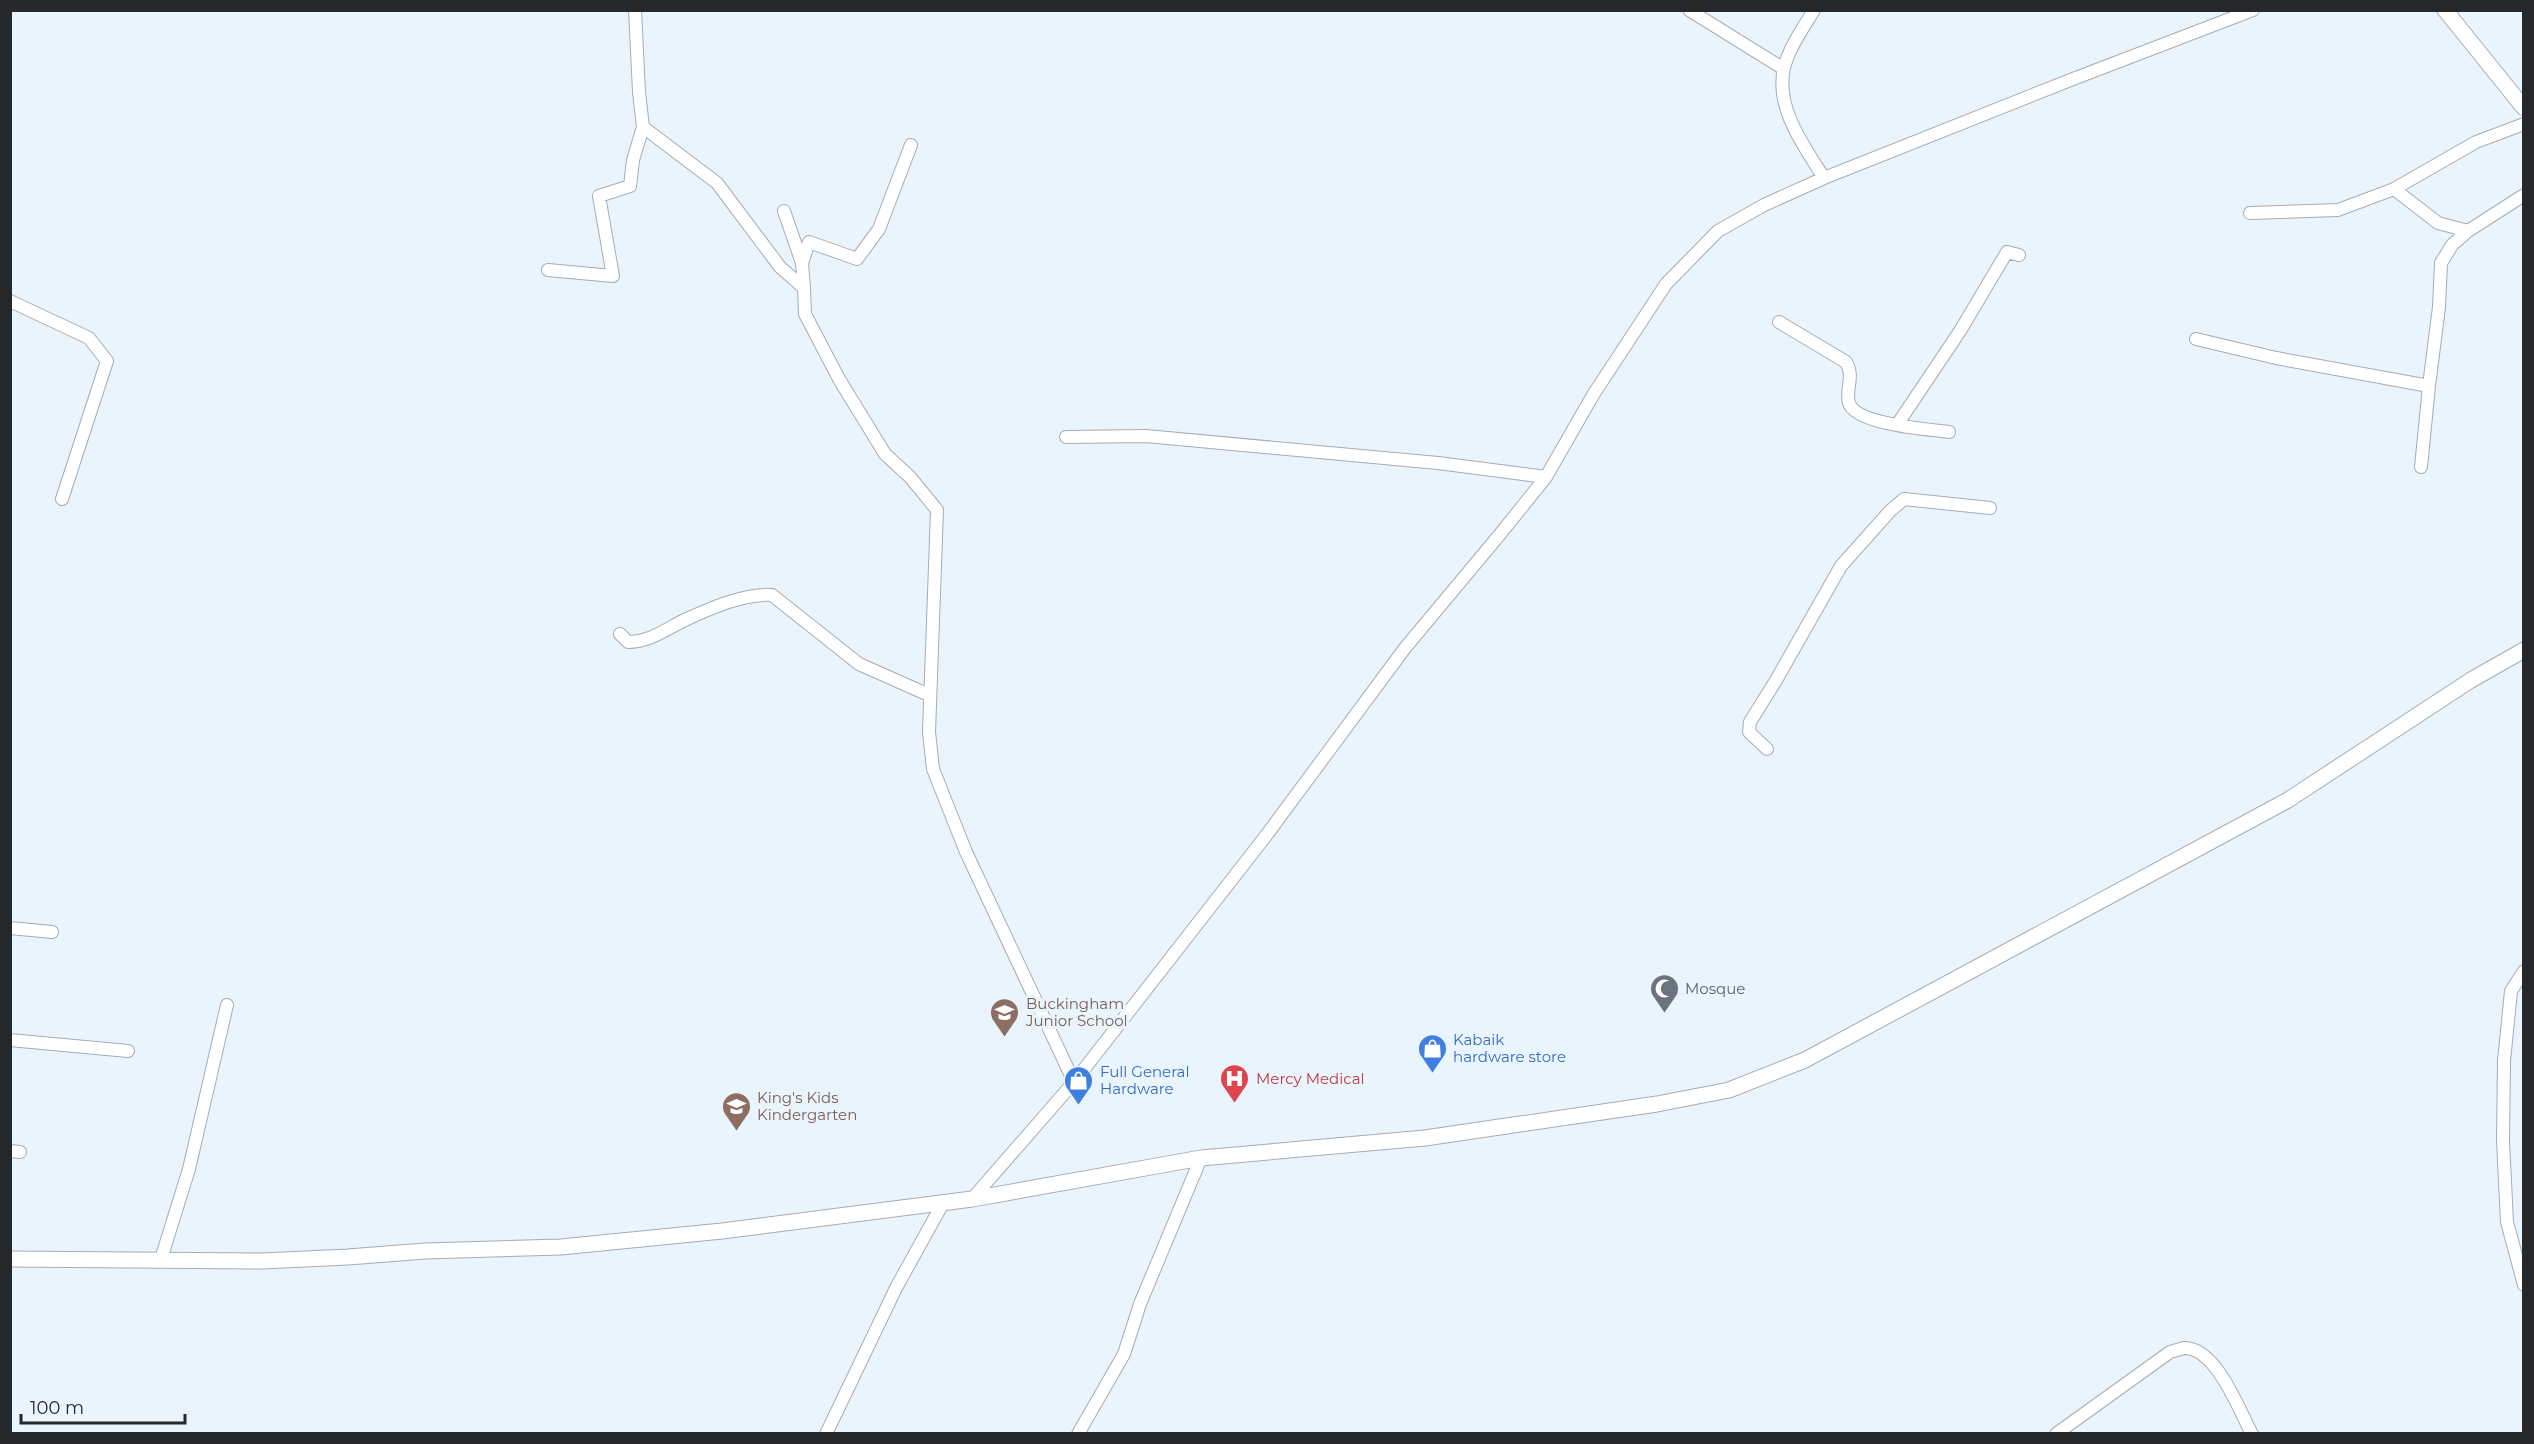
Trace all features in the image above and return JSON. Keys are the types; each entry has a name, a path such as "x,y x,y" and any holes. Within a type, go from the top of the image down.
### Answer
{"street":[{"path":"548,270 613,276 599,196 630,186 633,160 643,127 635,10"},
{"path":"1689,10 1784,69"},
{"path":"1814,10 1791,49 1784,69 1783,95 1793,129 1824,178"},
{"path":"972,1199 1074,1082 1265,837 1405,648 1546,477 1593,396 1666,284 1718,231 1764,205 1824,178 2253,10"},
{"path":"2445,10 2523,108"},
{"path":"2250,213 2338,210 2394,189 2476,142 2523,124"},
{"path":"643,127 717,183 780,267 804,288"},
{"path":"802,263 809,242 857,259 879,229 910,145"},
{"path":"2394,189 2438,223 2468,231"},
{"path":"2421,467 2439,307 2441,263 2452,246 2468,231 2523,195"},
{"path":"784,211 802,263 805,314 839,379 885,454 910,477 938,510 929,695 929,732 933,769 966,852 1074,1082"},
{"path":"1897,424 1960,331 2007,252 2019,255"},
{"path":"10,301 89,338 107,361 62,499"},
{"path":"1779,322 1846,362 1851,379 1848,392 1849,405 1856,412 1867,418 1949,432"},
{"path":"2196,339 2330,369 2429,386"},
{"path":"1066,437 1146,436 1438,463 1546,477"},
{"path":"1767,749 1749,732 1750,722 1815,614 1832,579 1871,531 1904,499 1990,508"},
{"path":"620,634 628,642 642,641 686,619 725,605 772,595 859,664 929,695"},
{"path":"10,1258 262,1261 425,1251 561,1246 722,1232 972,1199 1201,1158 1425,1138 1657,1104 1729,1090 1805,1060 2288,800 2471,680 2523,650"},
{"path":"10,928 52,932"},
{"path":"2523,971 2511,991 2504,1061 2503,1141 2507,1222 2523,1285"},
{"path":"161,1259 189,1169 227,1005"},
{"path":"10,1040 128,1051"},
{"path":"1078,1434 1124,1354 1140,1304 1201,1158"},
{"path":"826,1434 896,1288 943,1203"},
{"path":"2056,1434 2170,1352 2185,1348 2199,1353 2216,1365 2252,1434"}],"place":[{"name":"Mosque","path":"1664,1014"},
{"name":"Buckingham Junior School","path":"1005,1038"},
{"name":"Kabaik hardware store","path":"1432,1074"},
{"name":"Mercy Medical","path":"1235,1104"},
{"name":"Full General Hardware","path":"1079,1106"},
{"name":"King's Kids Kindergarten","path":"736,1132"}]}
